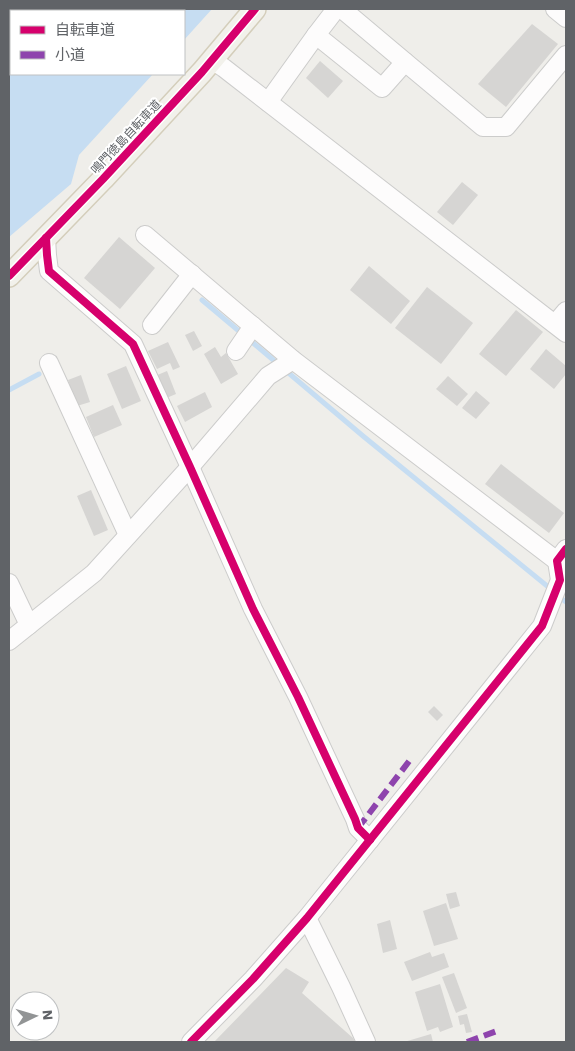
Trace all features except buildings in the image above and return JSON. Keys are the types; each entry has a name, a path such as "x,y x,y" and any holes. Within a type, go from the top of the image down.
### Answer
{"main road":[{"name":"鳴門徳島自転車道","path":"9,276 103,180 212,60 255,9"}],"street":[{"path":"268,102 336,9"},
{"path":"342,9 483,127 506,127 566,55"},
{"path":"554,9 566,18"},
{"path":"316,35 382,88 405,62"},
{"path":"212,60 563,323"},
{"path":"145,235 293,360 561,555 560,580 542,626 307,918 253,979 191,1042"},
{"path":"46,238 49,271 133,344 254,609 298,696 358,828 370,840"},
{"path":"152,326 192,274"},
{"path":"236,351 253,326"},
{"path":"9,641 94,573 190,467 268,376 293,360"},
{"path":"49,363 128,535"},
{"path":"9,583 29,625"},
{"path":"307,918 366,1042"}],"water":[{"path":"9,9 212,9 185,39 185,10 10,10 10,75 152,75 79,155 71,184 9,237"}],"waterway":[{"path":"202,300 278,364"},
{"path":"285,370 552,590"},
{"path":"9,390 39,374"},
{"path":"558,596 566,602"}],"marked path":[{"path":"358,828 410,760"},
{"path":"467,1042 497,1031"}],"cycle path":[{"path":"9,276 103,179 202,72 255,9"},
{"path":"46,238 49,271 133,344 253,609 298,697 358,828 370,840"},
{"path":"191,1042 253,979 307,918 542,626 560,580 557,561 566,549"}]}
